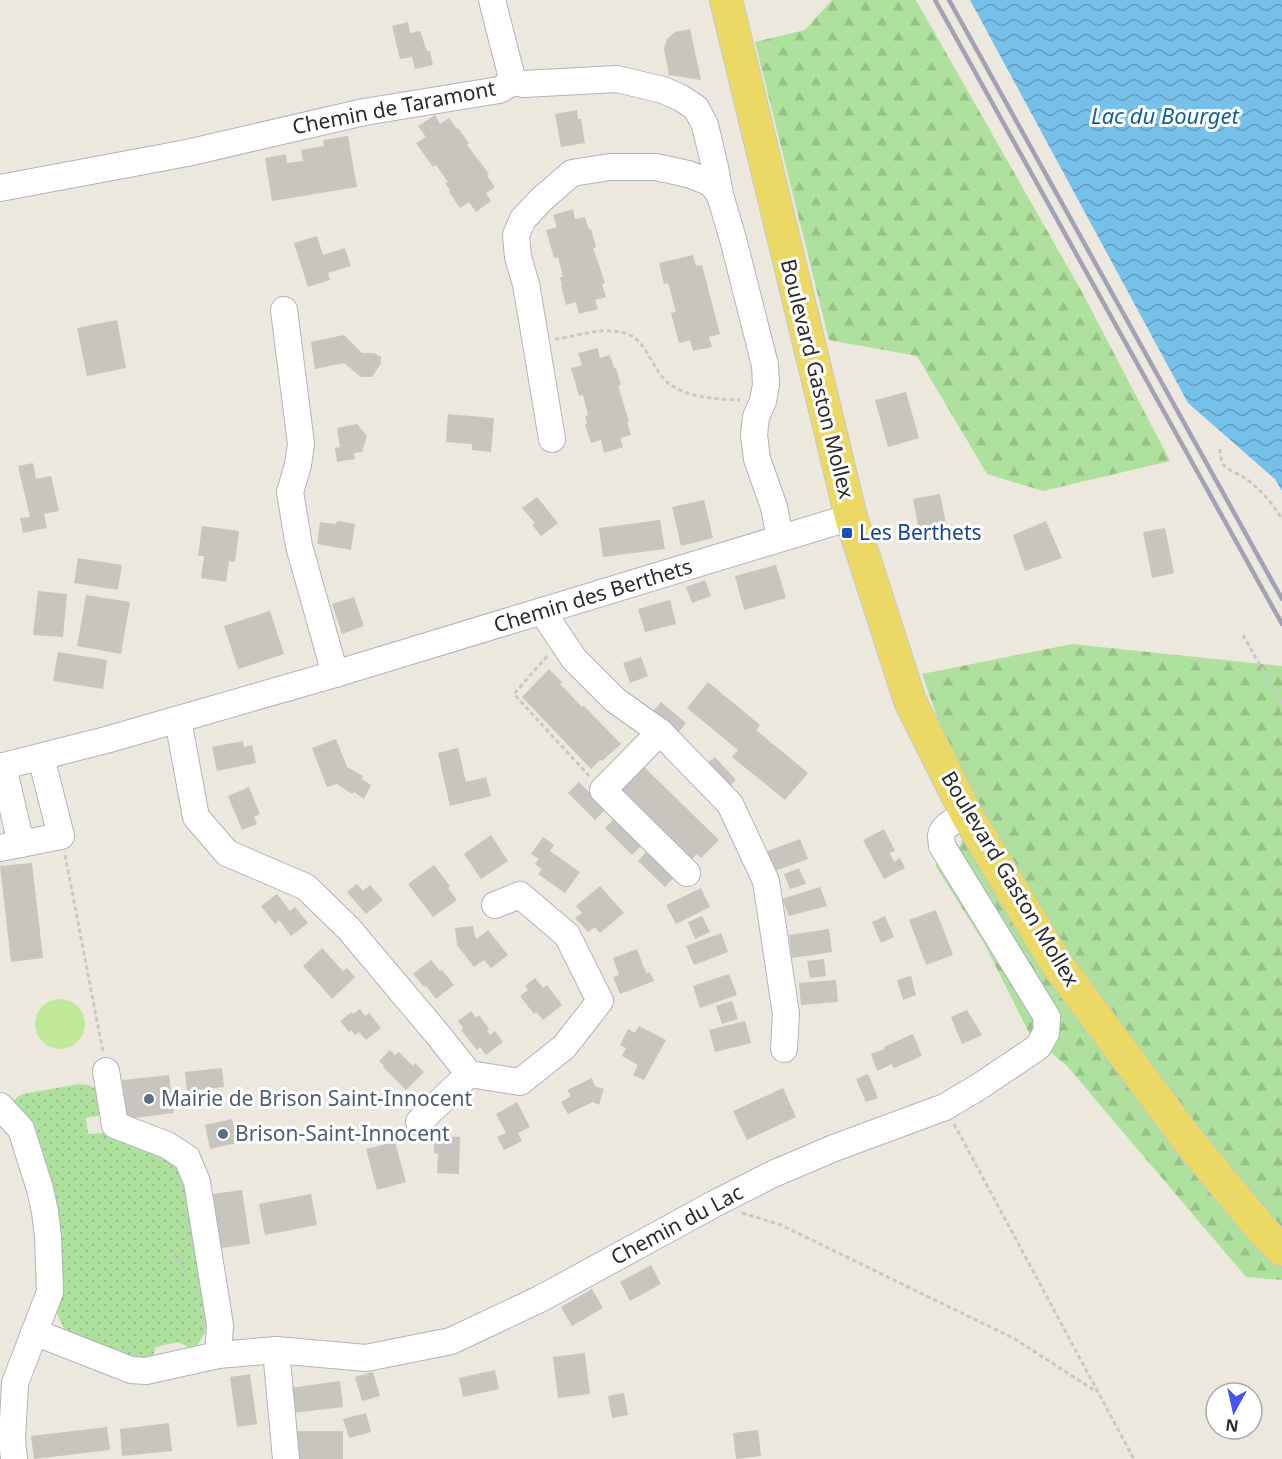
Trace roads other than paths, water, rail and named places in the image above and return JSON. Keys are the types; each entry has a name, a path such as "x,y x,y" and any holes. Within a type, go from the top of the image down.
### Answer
{"main road":[{"name":"Boulevard Gaston Mollex","path":"726,0 850,517 910,701 967,815 1056,963 1187,1139 1263,1231 1282,1250"}],"street":[{"path":"492,0 513,82"},
{"name":"Chemin de Taramont","path":"0,188 187,153 364,112 499,90 513,82 524,84 617,79 663,90 681,98 696,108 705,126 720,195 765,365 766,385 763,401 756,417 754,435 757,459 774,507 780,538"},
{"path":"552,439 526,284 518,257 516,235 523,219 572,173 610,167 656,167 688,174 711,183 720,195"},
{"path":"284,310 301,444 290,492 299,546 335,674"},
{"name":"Chemin des Berthets","path":"1,766 178,720 335,674 850,517"},
{"path":"543,611 574,659 615,700 660,732 730,804 766,881 786,1014 784,1049"},
{"path":"178,720 196,817 227,853 306,887 349,929 469,1074 520,1082 564,1047 600,1001 567,935 520,895 495,905"},
{"path":"660,732 603,790 687,873"},
{"path":"1,766 10,846 61,836 41,757"},
{"name":"Chemin du Lac","path":"34,1332 131,1370 146,1371 218,1355 276,1350 366,1358 452,1341 540,1299 773,1174 834,1148 945,1107 1038,1047 1046,1033 1047,1017 942,846 943,829 967,815"},
{"path":"106,1071 115,1125 167,1145 187,1158 197,1182 220,1325 218,1355"},
{"path":"418,1122 469,1074"},
{"path":"0,1106 21,1129 40,1189 48,1237 50,1292 15,1383 12,1439 14,1459"},
{"path":"276,1350 286,1459"}],"water":[{"name":"Lac du Bourget","path":"970,0 1282,0 1282,491 1275,479 1188,403"}],"railway":[{"path":"935,0 1282,624"},
{"path":"949,0 1282,599"}],"place":[{"name":"Les Berthets","path":"847,533"},
{"name":"Mairie de Brison Saint-Innocent","path":"149,1099"},
{"name":"Brison-Saint-Innocent","path":"223,1134"}]}
